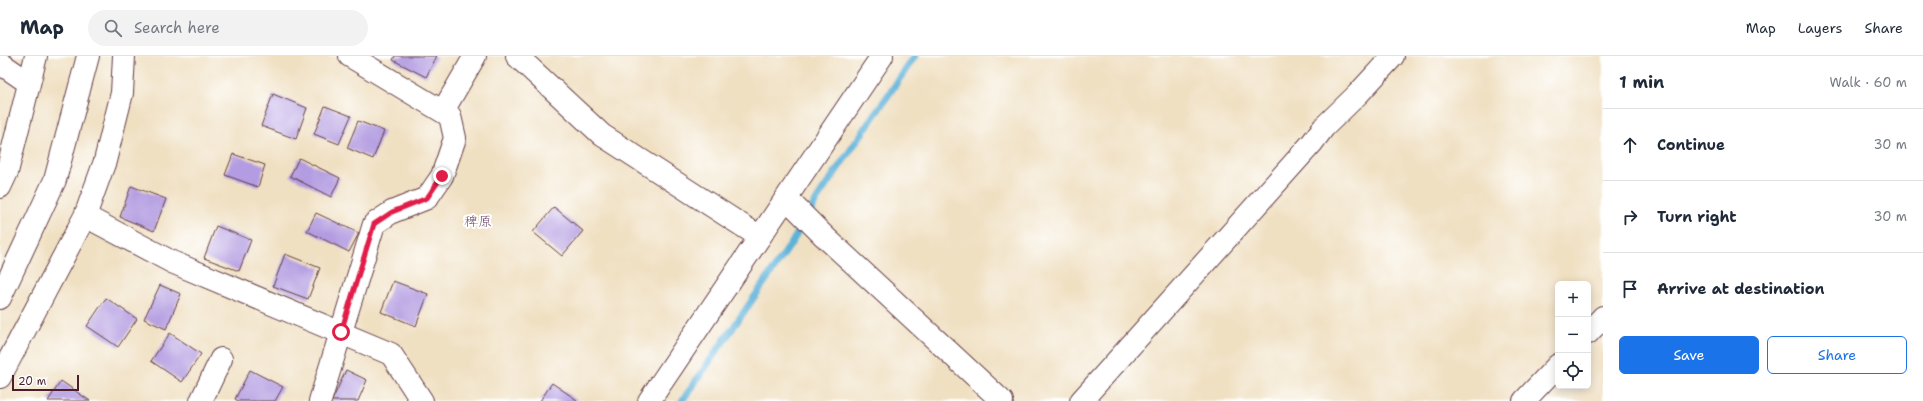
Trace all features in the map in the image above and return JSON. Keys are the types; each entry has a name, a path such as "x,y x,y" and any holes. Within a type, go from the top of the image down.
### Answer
{"street":[{"path":"0,187 7,172 36,56"},
{"path":"0,298 55,180 88,56"},
{"path":"0,378 85,216 105,161 122,92 124,56"},
{"path":"320,401 374,224 392,212 427,198 442,176 455,138 450,116 350,56"},
{"path":"443,111 475,56"},
{"path":"517,56 602,135 760,237"},
{"path":"649,401 787,199 882,56"},
{"path":"1081,401 1312,143 1324,127 1358,94 1392,56"},
{"path":"0,63 29,83"},
{"path":"787,199 824,236 1002,401"},
{"path":"85,216 172,262 391,354 422,401"},
{"path":"1591,330 1603,317"},
{"path":"201,401 221,359"},
{"path":"1524,401 1555,368"}],"building":[{"path":"395,56 437,56 426,77 393,60"},
{"path":"273,94 307,108 296,139 261,126"},
{"path":"325,106 351,116 339,144 314,134"},
{"path":"358,121 384,131 373,159 347,148"},
{"path":"233,154 265,165 258,187 225,175"},
{"path":"299,158 340,178 331,197 290,176"},
{"path":"131,186 166,199 154,231 120,217"},
{"path":"554,207 583,231 562,256 533,232"},
{"path":"316,213 359,233 349,252 307,231"},
{"path":"216,226 251,240 239,271 204,258"},
{"path":"285,254 320,268 308,299 273,286"},
{"path":"393,281 428,294 416,326 381,312"},
{"path":"160,285 181,294 166,329 144,319"},
{"path":"106,298 137,319 118,347 87,326"},
{"path":"170,333 201,354 182,382 151,361"},
{"path":"250,370 283,387 275,401 238,401 235,399"},
{"path":"346,370 367,380 358,401 332,401"},
{"path":"61,381 90,401 48,401"},
{"path":"552,383 577,400 540,401"}],"waterway":[{"path":"682,401 791,244 819,196 915,56"}],"district":[{"name":"稗原","path":"478,221"}],"route":[{"path":"341,332 374,224 392,212 427,198 442,176"}]}
